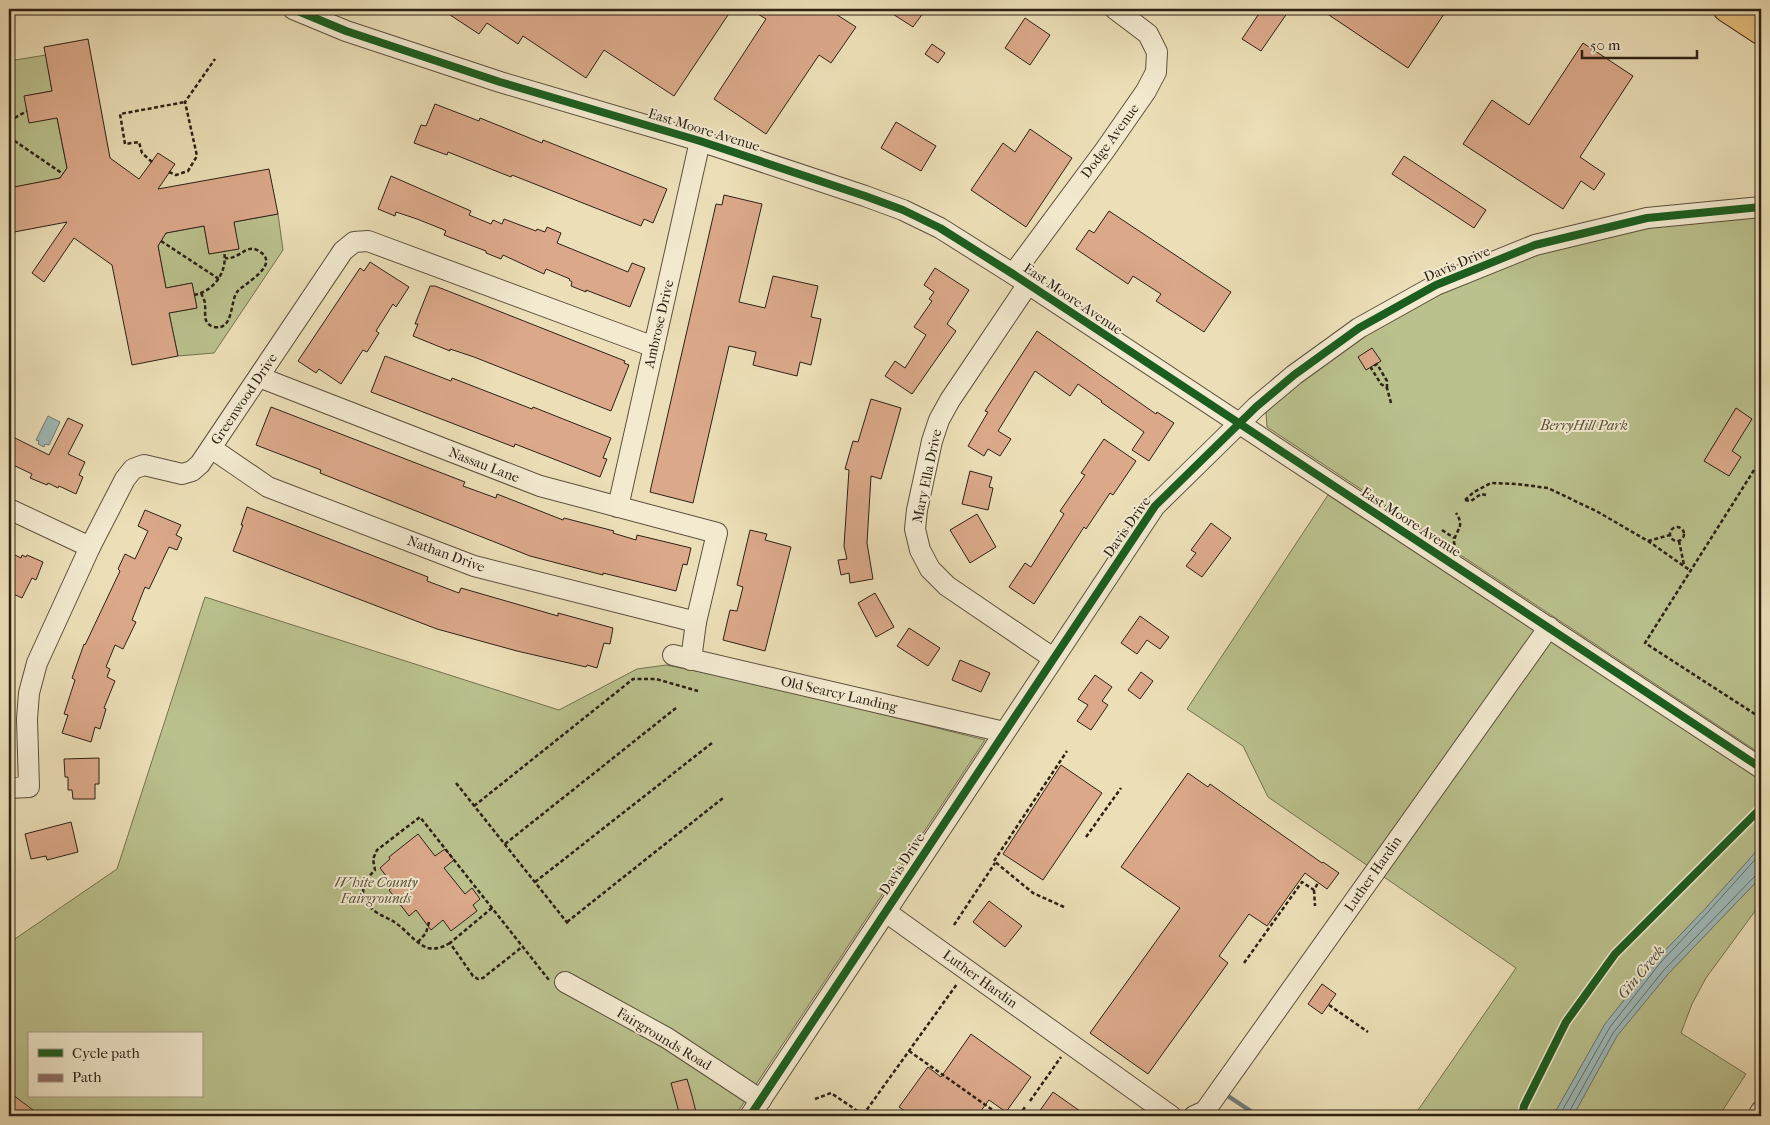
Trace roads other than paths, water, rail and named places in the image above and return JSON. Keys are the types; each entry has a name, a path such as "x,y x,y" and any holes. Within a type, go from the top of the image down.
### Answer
{"main road":[{"path":"1726,9 1761,32"}],"street":[{"name":"East Moore Avenue","path":"293,9 346,31 500,82 700,142 865,196 903,210 946,231 1761,768"},
{"name":"Dodge Avenue","path":"1021,279 1146,91 1156,72 1157,52 1148,34 1115,9"},
{"name":"Ambrose Drive","path":"618,507 700,142"},
{"name":"Davis Drive","path":"756,1108 1155,506 1256,407 1294,375 1359,328 1436,285 1535,245 1647,218 1761,207"},
{"name":"Greenwood Drive","path":"9,788 29,787 27,719 37,663 90,547 125,479 133,469 144,466 182,474 192,471 200,464 343,251 354,242 368,241 654,347"},
{"name":"Mary Ella Drive","path":"1021,279 939,420 932,441 917,510 915,529 920,550 930,569 947,586 1053,658"},
{"name":"Nassau Lane","path":"259,377 540,486 717,533 696,622"},
{"name":"Nathan Drive","path":"211,448 268,487 474,566 696,622"},
{"path":"9,509 90,547"},
{"name":"Old Searcy Landing","path":"696,622 682,658 1004,732"},
{"name":"Luther Hardin","path":"1194,1116 1205,1111 1549,627"},
{"name":"Luther Hardin","path":"886,912 1171,1116"},
{"name":"Fairgrounds Road","path":"559,984 667,1038 756,1108"},
{"path":"1758,1116 1761,1111"}],"water":[{"path":"48,416 60,422 49,445 45,444 44,447 38,444 39,441 36,440"},
{"path":"1761,846 1761,877 1668,974 1617,1036 1573,1116 1553,1116 1605,1024 1657,959"}],"waterway":[{"path":"1228,1096 1258,1116"}],"park label":[{"name":"BerryHill Park","path":"1584,425"},
{"name":"White County Fairgrounds","path":"376,890"}],"water label":[{"name":"Gin Creek","path":"1641,972"}]}
